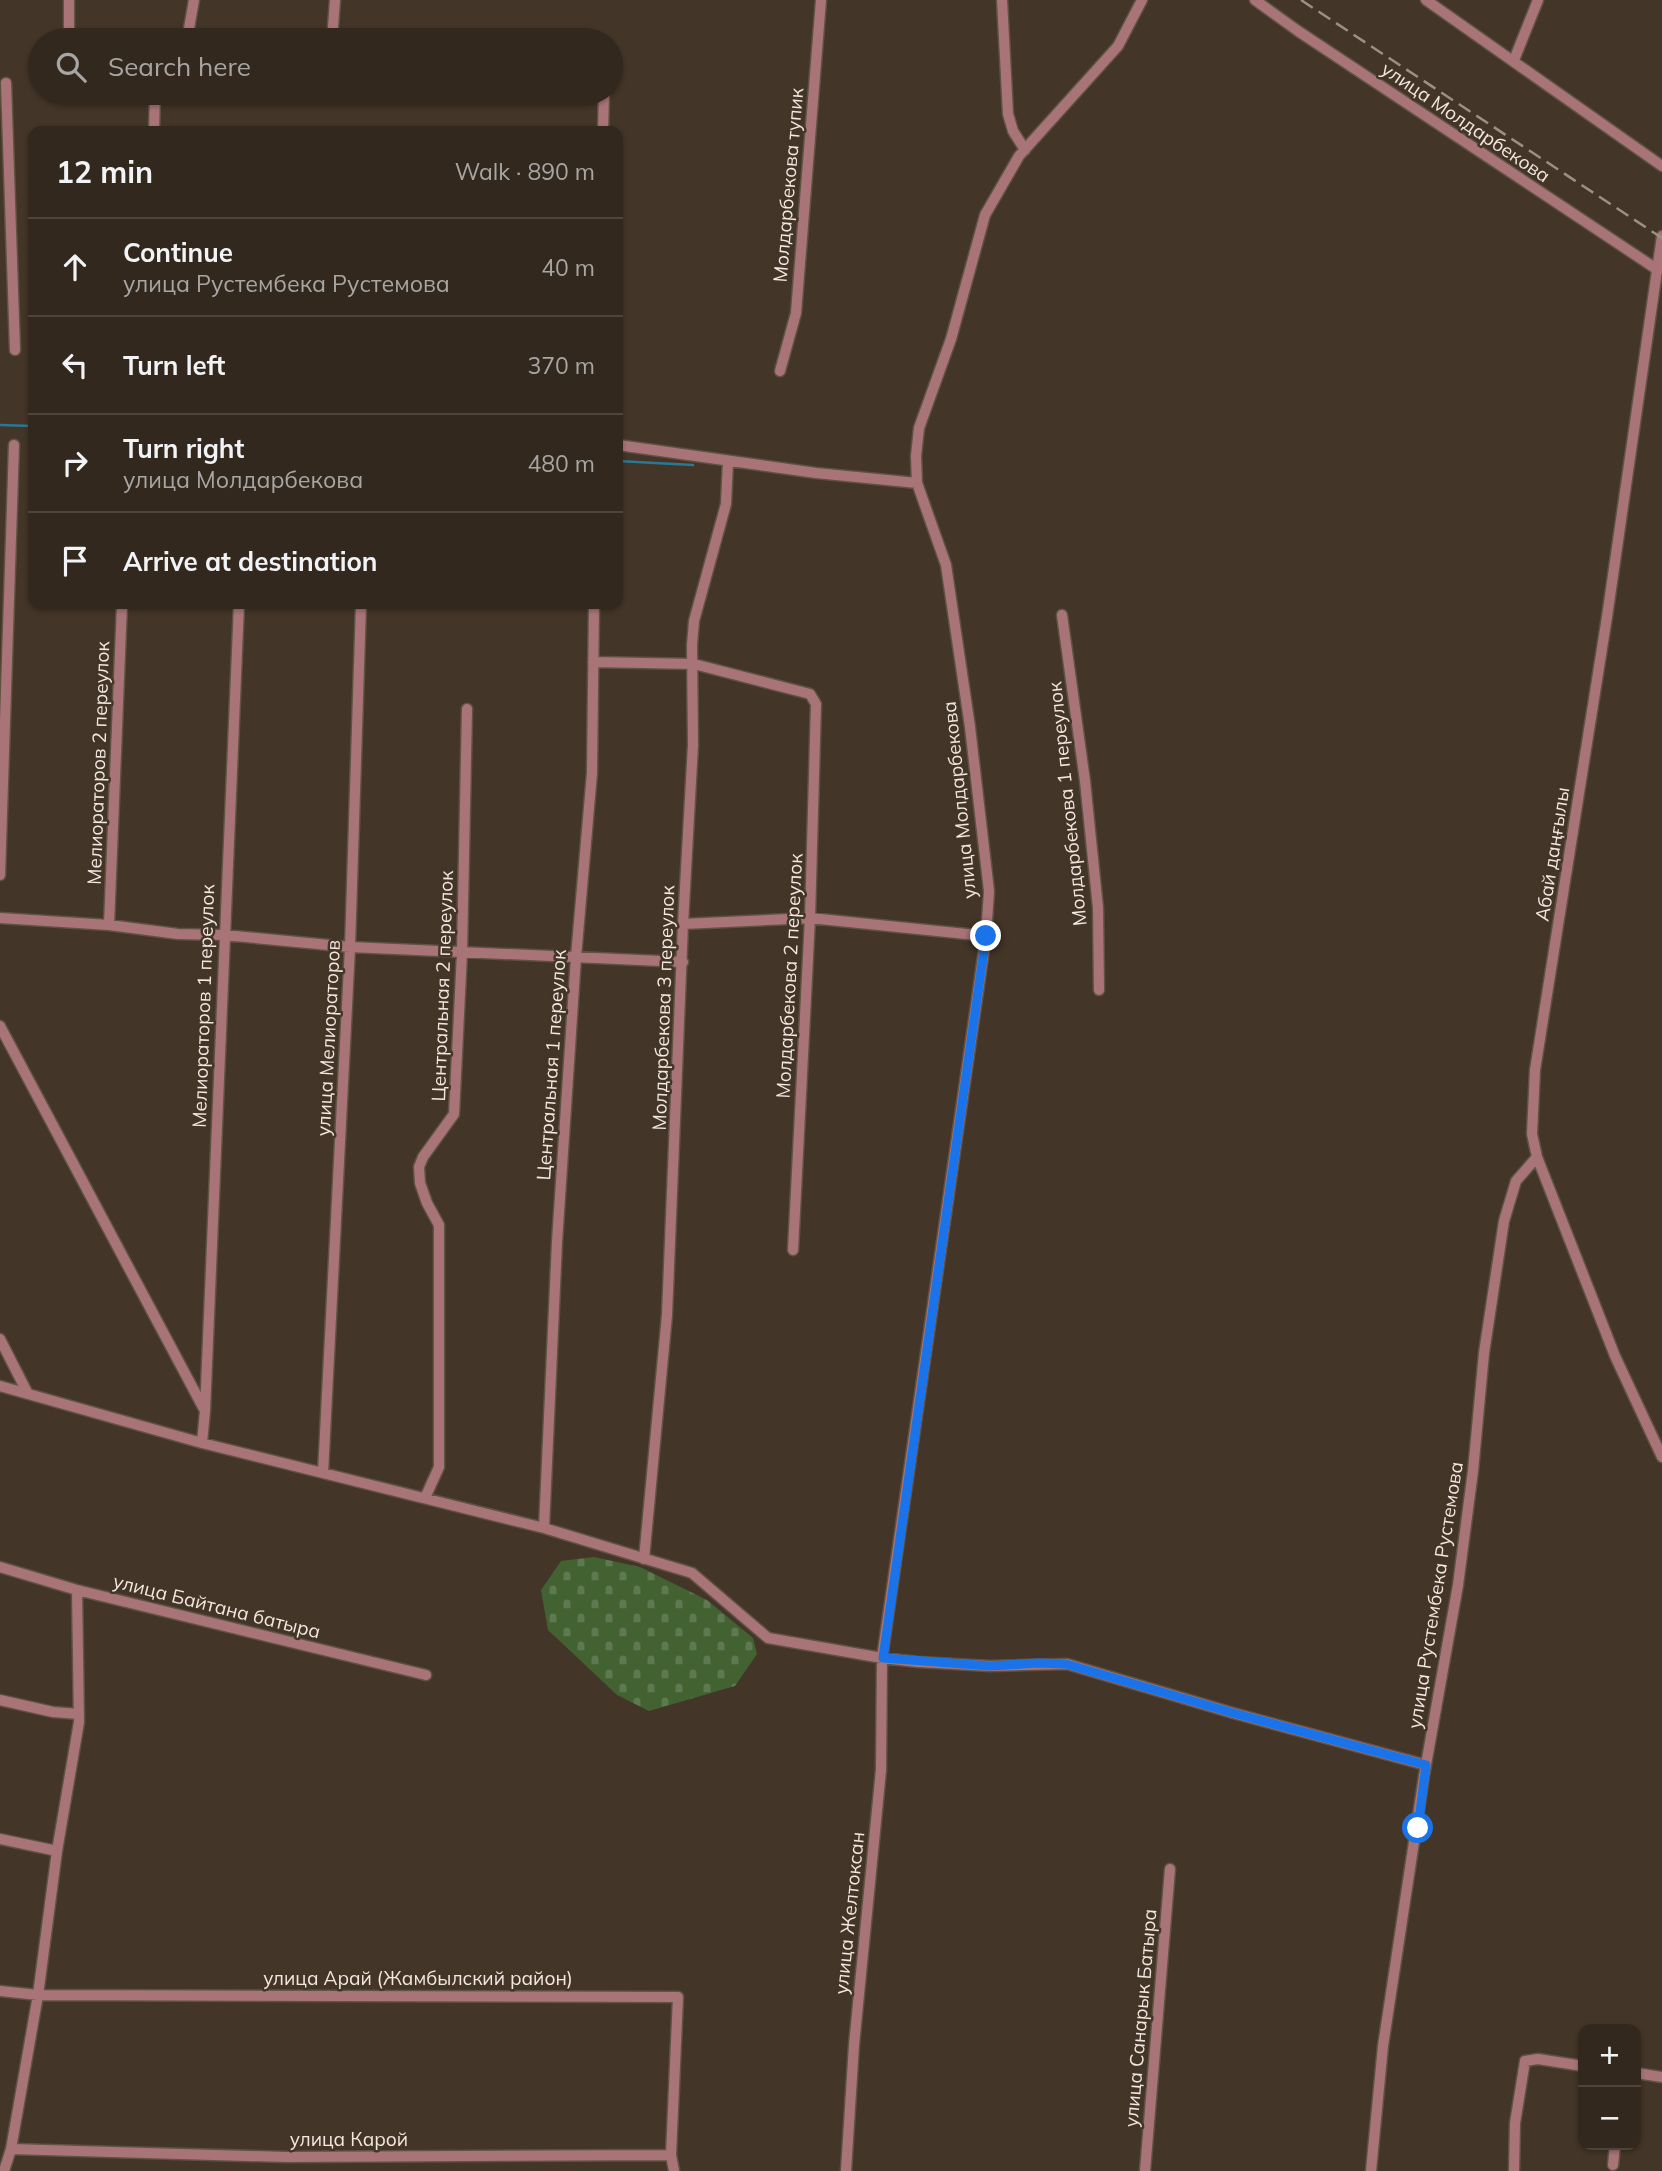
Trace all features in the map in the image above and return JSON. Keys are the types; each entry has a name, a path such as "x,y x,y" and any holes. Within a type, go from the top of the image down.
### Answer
{"street":[{"path":"69,0 69,28"},
{"path":"189,28 194,0"},
{"path":"333,28 335,0"},
{"name":"Молдарбекова тупик","path":"780,371 796,313 821,0"},
{"path":"1002,0 1008,114 1013,131 1025,150"},
{"name":"улица Молдарбекова","path":"883,1658 986,936 989,891 970,727 946,565 916,483 919,428 951,339 985,215 1019,156 1118,47 1142,0"},
{"name":"улица Молдарбекова","path":"1255,0 1298,32 1658,271"},
{"path":"1426,0 1662,166"},
{"path":"1514,60 1538,0"},
{"path":"6,83 15,350"},
{"path":"154,126 155,105"},
{"path":"603,126 604,105"},
{"name":"Абай даңғылы","path":"1662,236 1607,617 1535,1070 1532,1135 1537,1157 1615,1356 1662,1457"},
{"path":"0,875 14,445"},
{"path":"623,446 816,473 916,483"},
{"name":"Молдарбекова 3 переулок","path":"644,1559 667,1315 693,744 694,621 726,504 728,461"},
{"name":"Мелиораторов 2 переулок","path":"109,925 122,609"},
{"name":"Мелиораторов 1 переулок","path":"202,1443 239,609"},
{"name":"улица Мелиораторов","path":"323,1473 351,947 360,609"},
{"name":"Центральная 1 переулок","path":"544,1528 557,1242 576,957 592,773 594,609"},
{"name":"Молдарбекова 1 переулок","path":"1062,615 1085,781 1098,908 1100,990"},
{"path":"593,662 694,664"},
{"name":"Молдарбекова 2 переулок","path":"694,664 810,694 816,704 810,918 793,1250"},
{"name":"Центральная 2 переулок","path":"425,1497 439,1467 439,1225 420,1183 419,1167 423,1157 454,1114 462,953 467,709"},
{"path":"0,918 351,947 683,962"},
{"path":"683,923 810,918 986,936"},
{"path":"0,1026 205,1411"},
{"name":"улица Рустембека Рустемова","path":"1370,2171 1383,2046 1426,1765 1458,1585 1473,1471 1484,1353 1504,1221 1516,1181 1537,1157"},
{"path":"0,1339 27,1392"},
{"path":"0,1386 202,1443 544,1528 692,1573 768,1638 883,1658 990,1666 1066,1664 1426,1765"},
{"name":"улица Байтана батыра","path":"0,1567 77,1590 426,1675"},
{"path":"4,2171 11,2150 38,1995 79,1714 77,1590"},
{"name":"улица Желтоксан","path":"846,2171 854,2045 880,1769 883,1658"},
{"path":"0,1700 53,1712 79,1714"},
{"path":"0,1839 57,1851"},
{"name":"улица Санарык Батыра","path":"1145,2171 1170,1869"},
{"name":"улица Арай (Жамбылский район)","path":"0,1991 38,1995 678,1997 671,2155"},
{"path":"1514,2171 1515,2123 1525,2061 1538,2059 1578,2065"},
{"path":"1641,2074 1662,2077"},
{"name":"улица Карой","path":"11,2150 286,2157 671,2155"},
{"path":"1613,2165 1614,2150"},
{"path":"671,2155 674,2171"}],"green space":[{"path":"594,1557 640,1567 707,1600 753,1638 757,1654 735,1686 649,1711 617,1695 548,1630 541,1590 561,1561"}],"waterway":[{"path":"0,425 28,426"},
{"path":"623,461 693,465"}],"railway":[{"path":"1301,0 1662,238"}],"route":[{"path":"986,936 883,1658 990,1666 1066,1664 1178,1698 1426,1765 1418,1828"}]}
